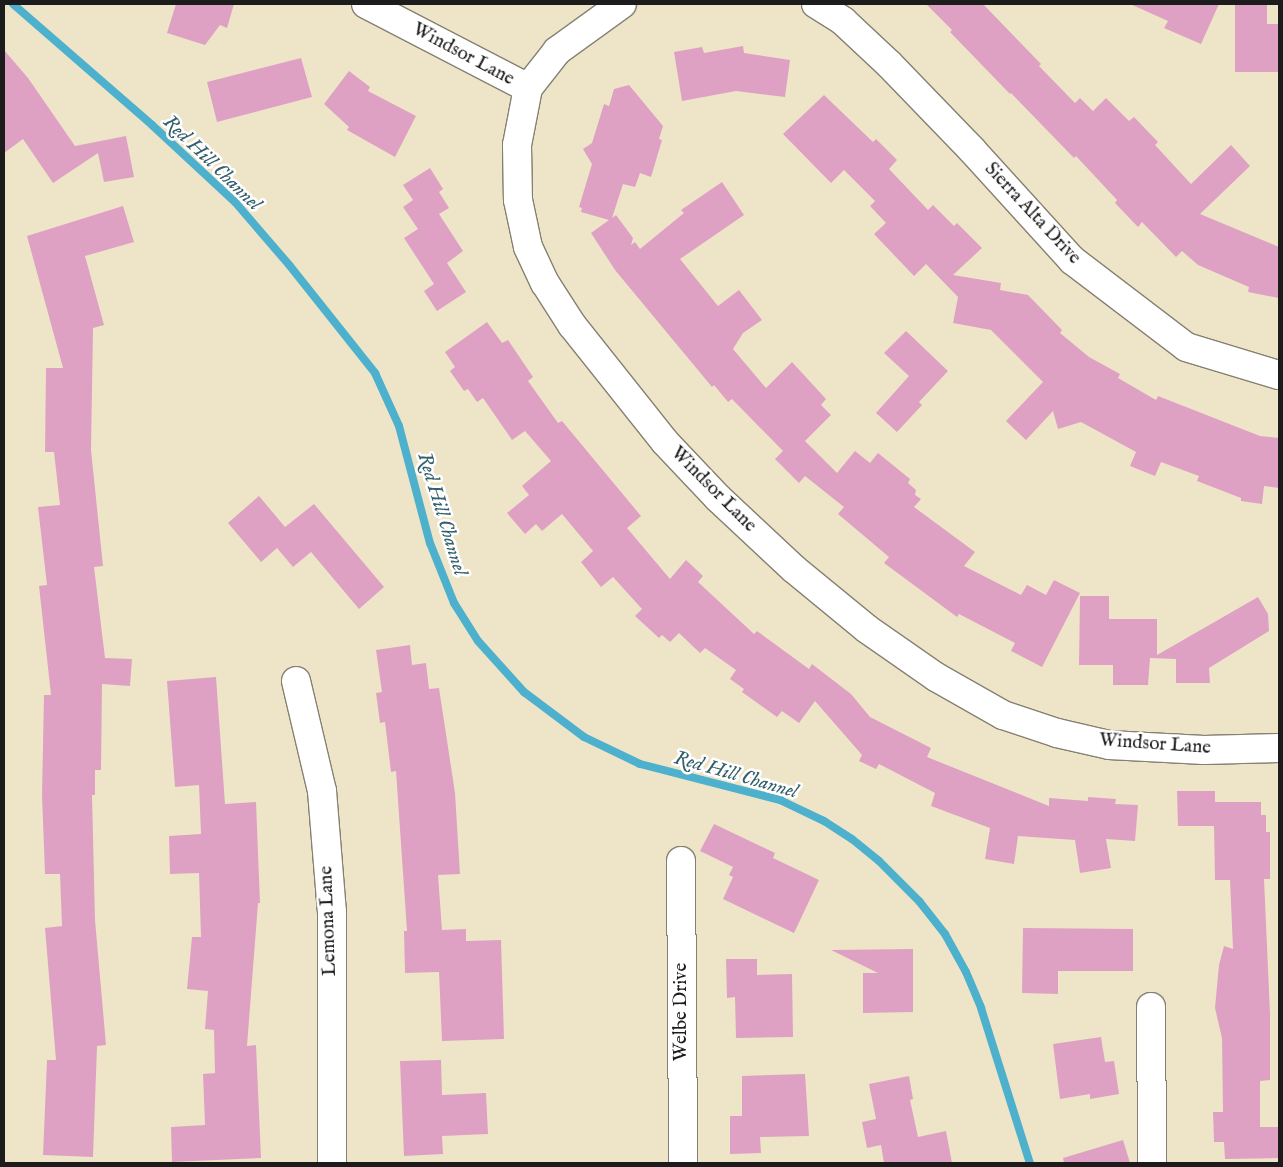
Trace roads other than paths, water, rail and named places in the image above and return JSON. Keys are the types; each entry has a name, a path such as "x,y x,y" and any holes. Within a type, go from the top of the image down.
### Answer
{"street":[{"name":"Windsor Lane","path":"366,4 528,88 517,145 518,200 528,247 545,283 572,325 665,442 718,498 794,570 868,629 936,677 1003,715 1057,733 1109,745 1204,750 1279,748"},
{"path":"528,88 557,51 622,4"},
{"name":"Sierra Alta Drive","path":"816,4 842,21 889,64 972,150 1072,260 1186,347 1279,375"},
{"name":"Lemona Lane","path":"296,681 322,791 332,912 332,1163"},
{"name":"Welbe Drive","path":"681,861 683,1163"},
{"path":"1151,1007 1152,1163"}],"waterway":[{"name":"Red Hill Channel","path":"13,4 152,125 235,202 290,266 375,373 399,426 430,543 454,603 478,641 524,692 584,737 640,764 780,800 824,821 852,839 879,861 919,901 945,934 966,972 981,1008 1030,1163"}]}
